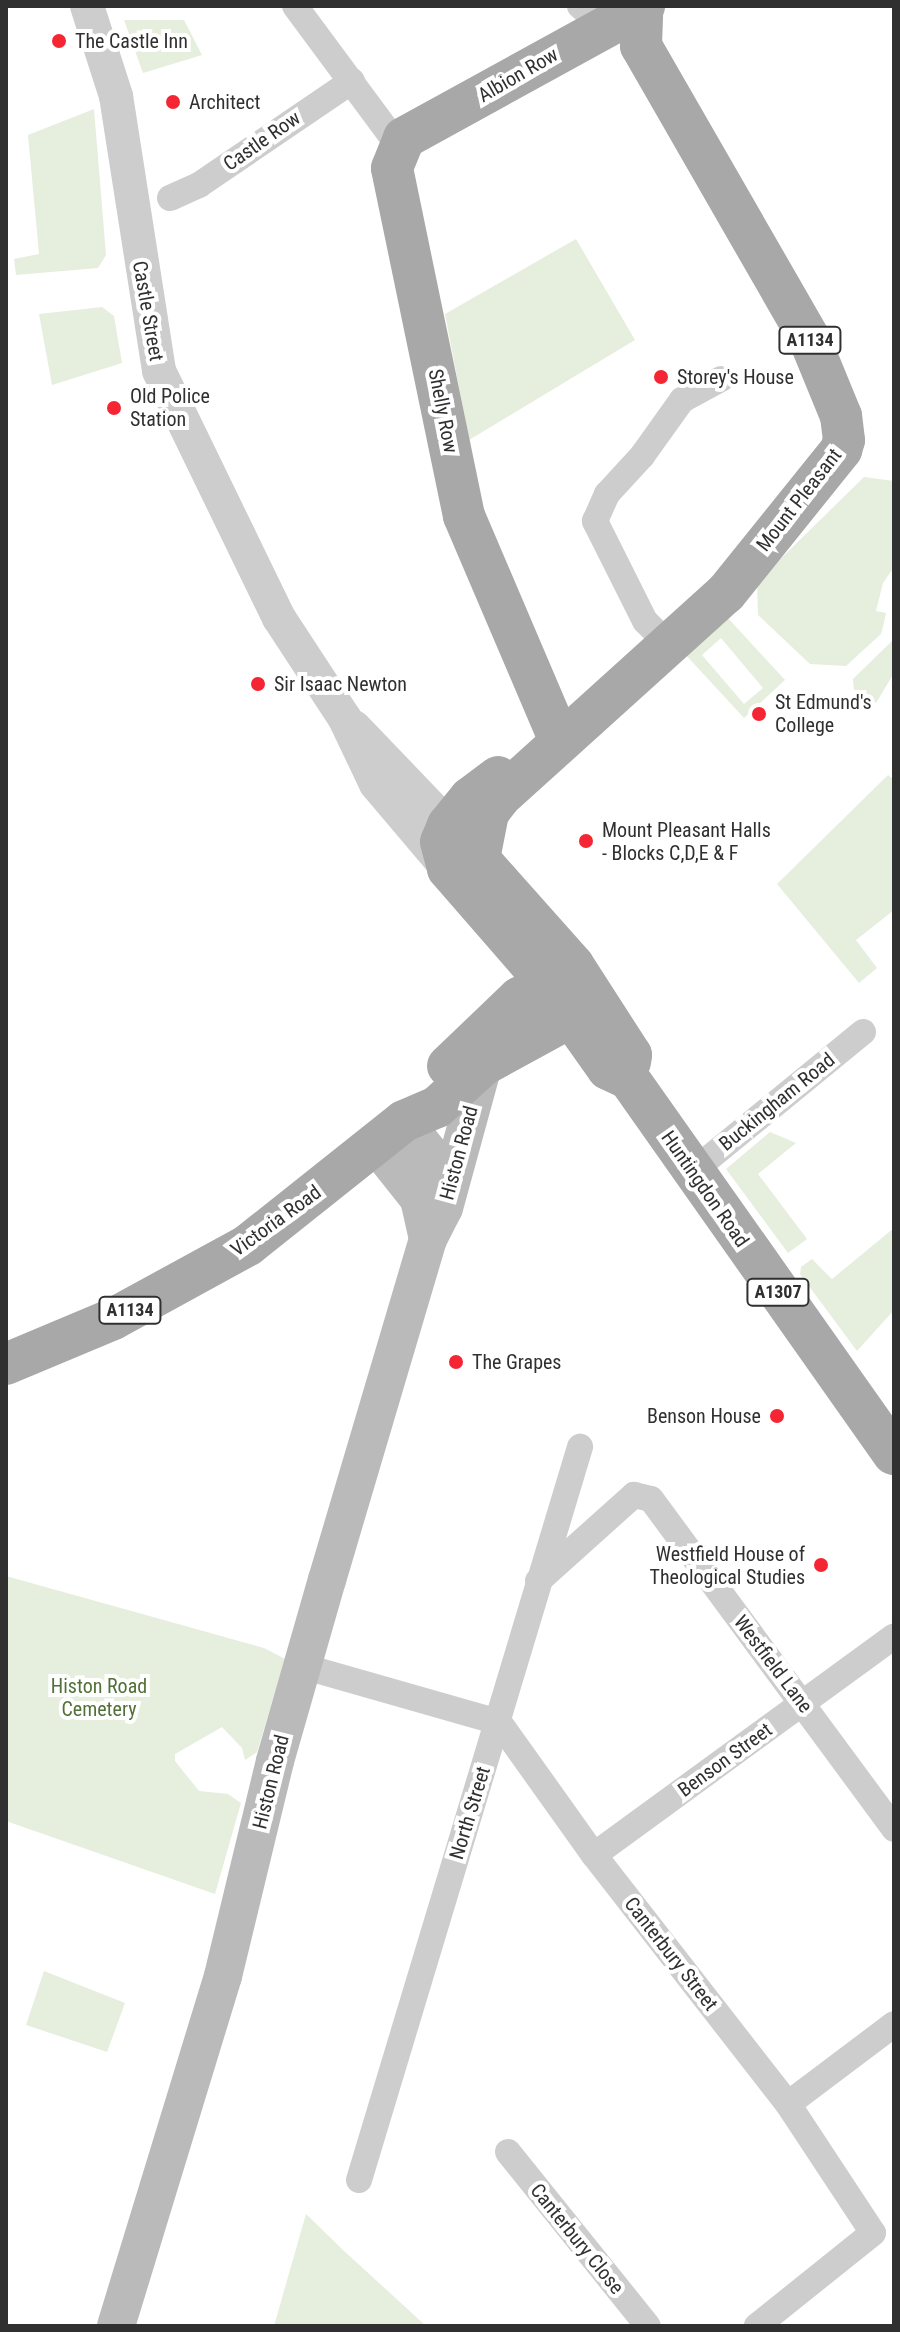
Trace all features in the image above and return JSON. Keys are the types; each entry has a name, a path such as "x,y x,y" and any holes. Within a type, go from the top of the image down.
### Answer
{"main road":[{"name":"Albion Row","path":"398,145 591,16 643,7"},
{"name":"Mount Pleasant","path":"463,864 488,813 549,749 670,646 726,593 841,450 844,428 809,338 641,46 643,7"},
{"name":"Shelly Row","path":"398,145 392,168 464,516 549,749"},
{"name":"Mount Pleasant","path":"448,825 486,783 549,749"},
{"name":"Huntingdon Road","path":"448,825 463,864 571,990 608,1069 629,1079 894,1454"},
{"name":"Victoria Road","path":"6,1364 113,1319 248,1245 390,1133 437,1107 571,990"},
{"name":"Victoria Road","path":"390,1133 424,1088 519,998 571,990"},
{"name":"Histon Road","path":"116,2326 223,1976 302,1666 428,1239 451,1180 483,1065"},
{"name":"Histon Road","path":"390,1133 419,1199 428,1239"},
{"path":"390,1133 451,1180"}],"street":[{"name":"Castle Street","path":"87,6 116,96 159,371 272,605 345,719 376,784 463,864"},
{"path":"295,6 398,145"},
{"name":"Castle Row","path":"170,198 199,185 352,81"},
{"path":"670,646 645,621 595,521 607,494 642,456 682,400 721,379"},
{"name":"Castle Street","path":"345,719 375,743 448,825"},
{"name":"Buckingham Road","path":"692,1172 863,1032"},
{"name":"North Street","path":"359,2180 580,1447"},
{"name":"Westfield Lane","path":"538,1581 634,1495 651,1499 894,1829"},
{"name":"Benson Street","path":"594,1855 894,1636"},
{"path":"302,1666 499,1722"},
{"name":"Canterbury Street","path":"499,1722 594,1855 788,2104 873,2233 757,2326"},
{"path":"788,2104 894,2024"},
{"name":"Canterbury Close","path":"508,2152 648,2326"}],"green space":[{"path":"124,20 184,20 202,55 143,73"},
{"path":"94,109 106,255 98,268 16,275 14,259 39,254 28,135"},
{"path":"576,239 635,340 469,440 445,314"},
{"path":"102,307 114,316 122,363 52,385 39,314"},
{"path":"864,477 894,481 894,567 883,583 876,611 886,613 881,634 846,666 810,664 758,615 757,582"},
{"path":"726,616 785,680 744,718 685,654","holes":["721,638 763,688 744,704 702,655"]},
{"path":"894,639 894,673 876,703 854,690 853,679"},
{"path":"888,775 894,780 894,910 856,940 877,968 859,983 777,884"},
{"path":"770,1132 796,1143 758,1174 807,1239 788,1253 726,1169"},
{"path":"894,1228 894,1310 857,1351 800,1274 801,1267 812,1259 832,1279"},
{"name":"Histon Road Cemetery","path":"6,1576 264,1648 285,1659 257,1752 245,1760 242,1748 222,1727 175,1754 175,1761 199,1791 228,1794 241,1803 215,1894 6,1821"},
{"path":"44,1971 125,2003 107,2052 26,2025"},
{"path":"306,2214 343,2250 426,2326 274,2326"}],"place":[{"name":"The Castle Inn","path":"59,41"},
{"name":"Architect","path":"173,102"},
{"name":"Storey's House","path":"661,377"},
{"name":"Old Police Station","path":"114,408"},
{"name":"Sir Isaac Newton","path":"258,684"},
{"name":"St Edmund's College","path":"759,714"},
{"name":"Mount Pleasant Halls - Blocks C,D,E & F","path":"586,841"},
{"name":"The Grapes","path":"456,1362"},
{"name":"Benson House","path":"777,1416"},
{"name":"Westfield House of Theological Studies","path":"821,1565"}]}
